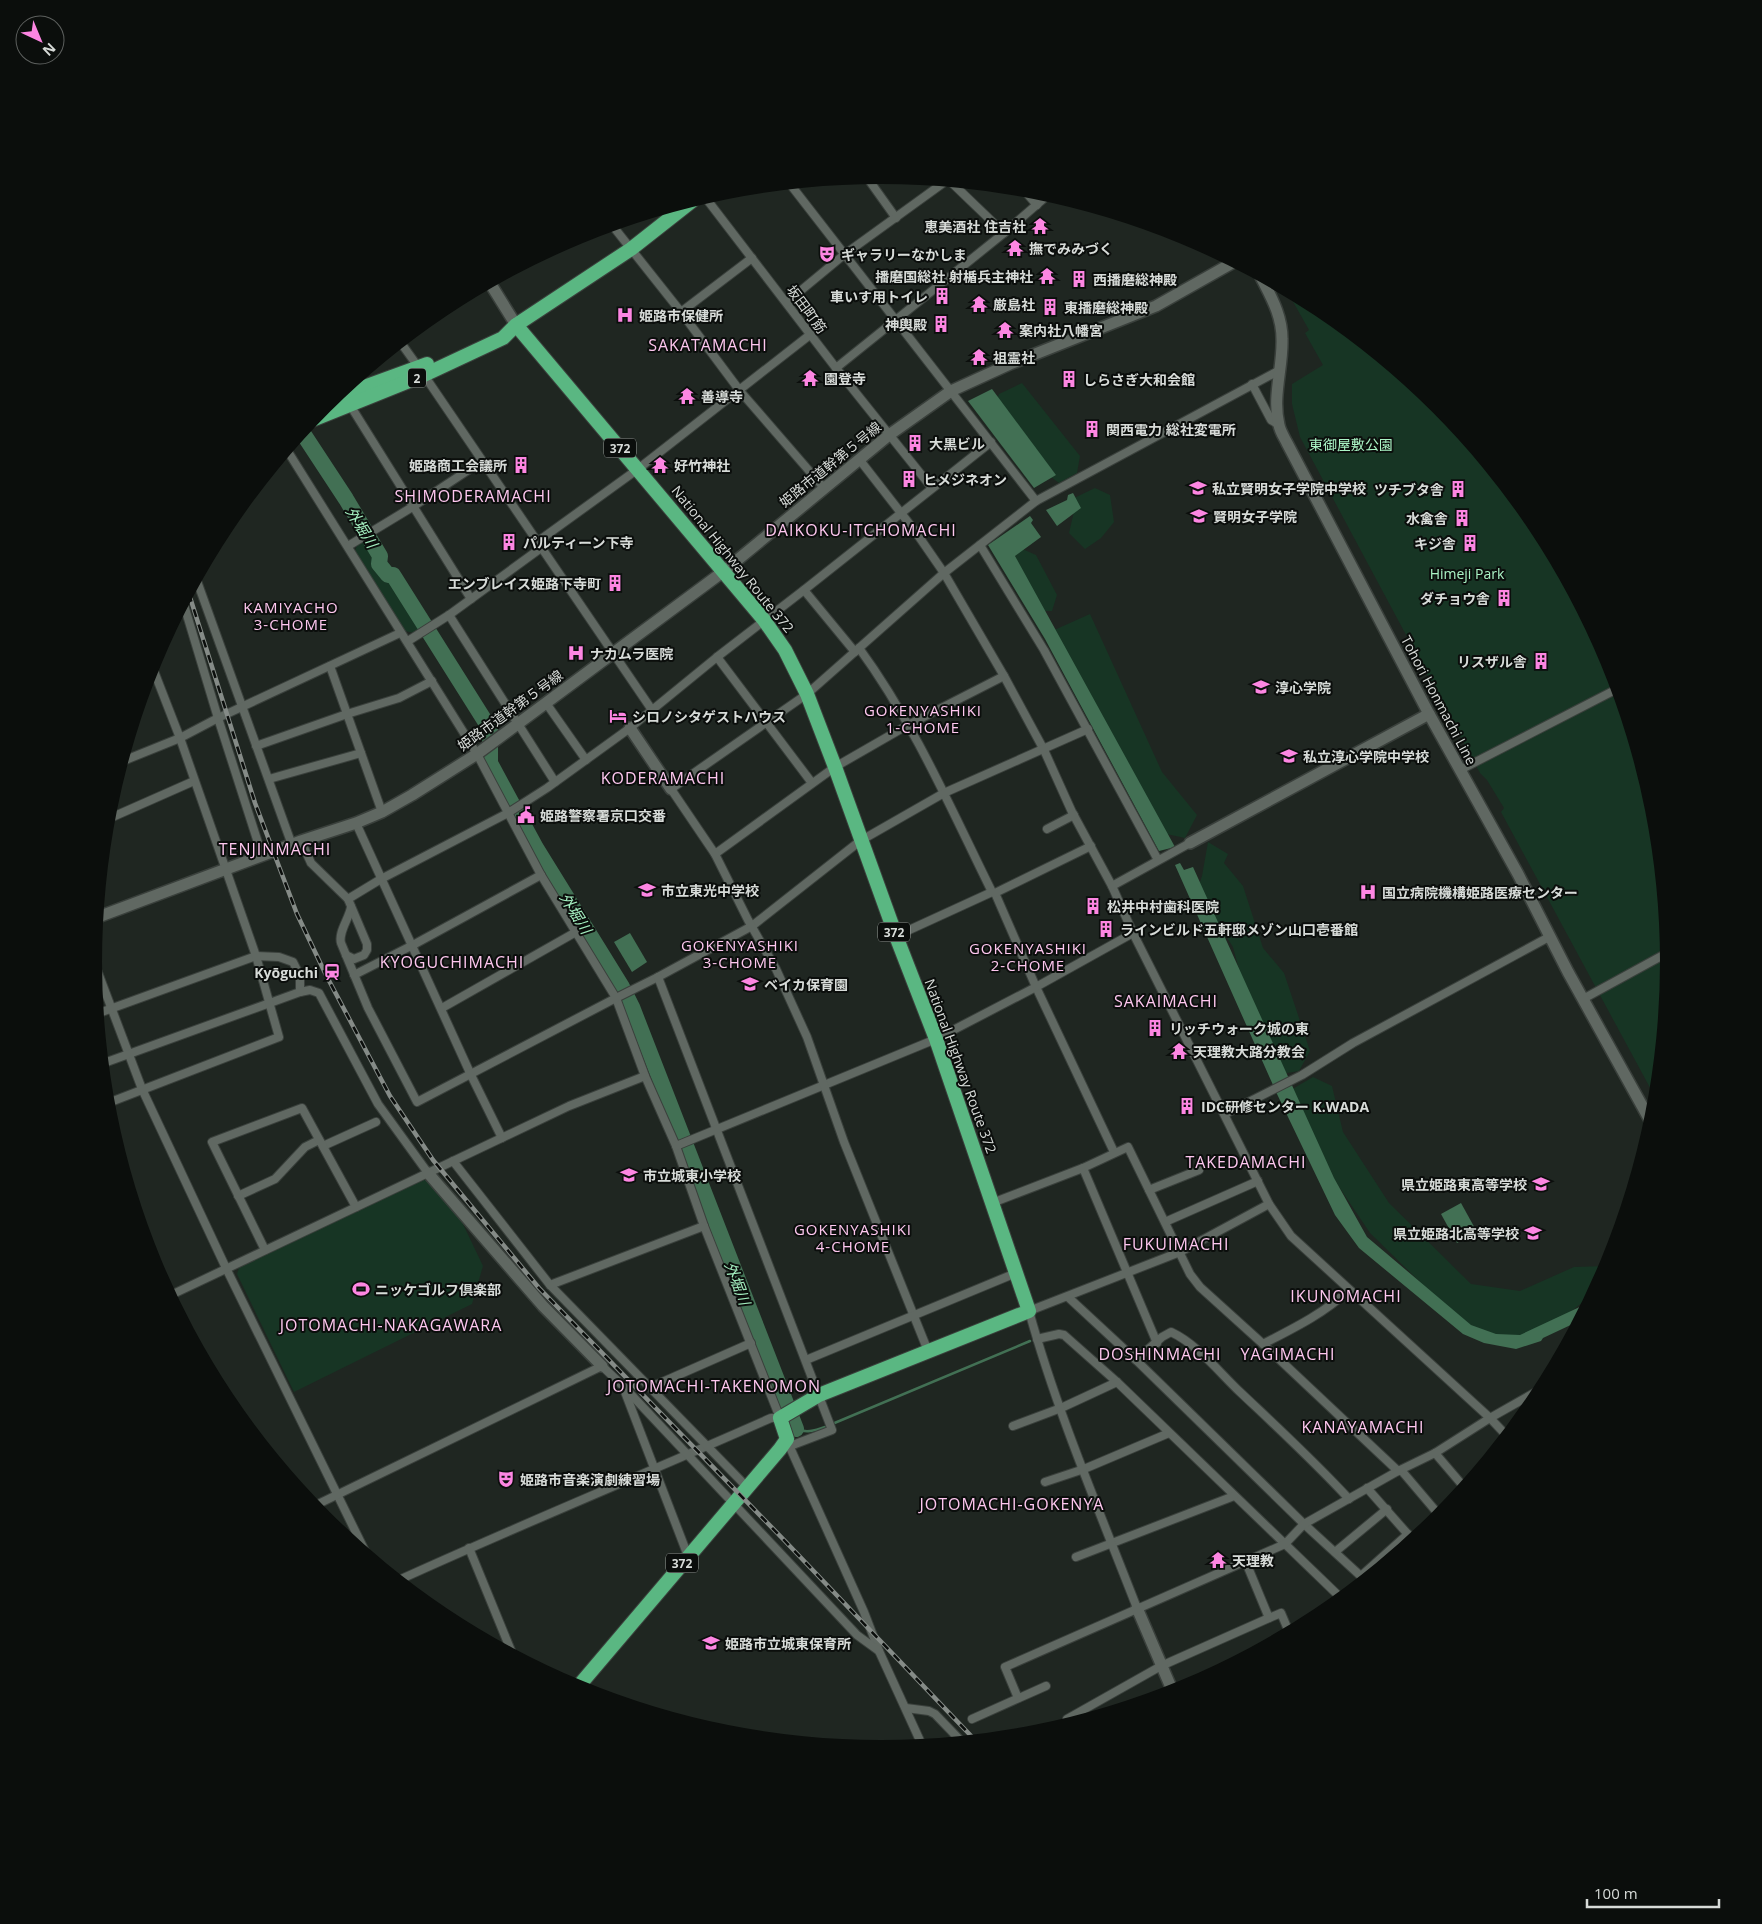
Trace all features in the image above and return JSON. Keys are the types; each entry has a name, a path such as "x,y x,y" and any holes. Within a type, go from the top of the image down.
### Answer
{"highway":[{"name":"2","path":"330,413 422,371 503,338 516,324 631,249 681,210"},
{"name":"National Highway Route 372","path":"516,324 561,380 724,571 764,620 785,650 807,694 835,767 860,841 936,1039 1030,1311"},
{"name":"2","path":"350,394 422,371"},
{"path":"788,1442 784,1416 819,1395 1030,1311"},
{"name":"372","path":"583,1681 747,1487 788,1442"}],"street":[{"path":"872,184 896,218"},
{"path":"787,302 845,254 940,186"},
{"path":"958,188 1004,234"},
{"path":"794,189 1036,501"},
{"path":"1031,198 1037,204"},
{"path":"836,368 1004,234 1042,200"},
{"name":"坂田町筋","path":"709,203 836,368 932,488"},
{"path":"616,230 740,391 824,488"},
{"path":"681,312 752,258"},
{"name":"姫路市道幹第５号線","path":"104,915 262,855 356,823 382,812 435,782 477,754 724,571 859,459 951,391 1010,364 1156,306 1228,265"},
{"name":"Tohori Honmachi Line","path":"1265,285 1279,316 1282,340 1279,426 1429,714 1518,874 1549,937 1645,1112"},
{"path":"493,288 516,324"},
{"path":"408,642 470,599 811,334"},
{"path":"404,346 652,710"},
{"path":"671,789 807,694 944,573 1036,501 1280,370"},
{"path":"1252,384 1271,420 1279,426"},
{"path":"350,405 470,599"},
{"path":"349,903 381,879 508,813 586,760 630,728 717,657 991,442"},
{"path":"290,456 477,754 541,874 616,998 645,1076 676,1146 704,1226 751,1343 784,1416 771,1418 404,1578"},
{"path":"859,459 944,573 1004,676 1044,750 1074,815 1112,886 1133,933 1269,1204 1291,1236 1490,1418 1502,1432"},
{"path":"348,546 414,506 482,461"},
{"path":"980,545 1044,650 1158,860"},
{"path":"200,587 256,746 296,843 311,863 349,903 366,941 367,950 364,955 357,959 346,955"},
{"path":"804,590 884,683 908,725 993,892 1114,1152"},
{"path":"186,612 262,855"},
{"path":"449,615 555,782"},
{"path":"130,758 180,738 242,706 400,633"},
{"path":"717,657 812,783"},
{"path":"330,666 382,812"},
{"path":"715,854 835,767 908,725 1004,676"},
{"path":"115,1100 279,1036 256,956 180,738 157,678"},
{"path":"256,746 399,698 432,681"},
{"path":"1460,770 1610,691"},
{"path":"546,703 586,760"},
{"path":"1112,886 1429,714"},
{"path":"630,728 715,854 748,920 780,977 807,1037 844,1142 928,1351"},
{"path":"349,903 349,917 340,937 346,955 368,1008 417,1102 752,926 860,841 944,793 1088,729"},
{"path":"269,779 361,754"},
{"path":"116,815 194,781"},
{"path":"1047,829 1074,815"},
{"path":"356,823 471,1075 502,1138"},
{"path":"896,936 1090,846"},
{"path":"354,976 541,874"},
{"path":"442,1008 576,932"},
{"path":"676,1146 936,1039 1133,933"},
{"path":"1225,1114 1302,1075 1353,1043 1549,937"},
{"path":"104,1011 256,956 279,957 293,962 300,976 300,992"},
{"path":"1583,999 1660,958"},
{"path":"658,977 832,1430 788,1442 864,1612 878,1651 920,1739"},
{"path":"103,986 142,1089 226,1268 360,1539"},
{"path":"109,1061 268,1002 310,990 319,993 378,1104 428,1173 543,1306 624,1388 857,1634 878,1651"},
{"path":"177,1292 569,1106 645,1076"},
{"path":"265,1250 212,1142 302,1108 356,1207"},
{"path":"238,1196 275,1179 306,1147 376,1122"},
{"path":"992,1203 1082,1168 1128,1147 1190,1274 1200,1287 1399,1470 1434,1509"},
{"path":"453,1161 550,1285 747,1487"},
{"path":"1082,1168 1157,1343"},
{"path":"1149,1190 1199,1170"},
{"path":"1165,1222 1258,1181"},
{"path":"1170,1685 1137,1608 1061,1408 1037,1339 1030,1311 1180,1252 1269,1204"},
{"path":"550,1285 704,1226"},
{"path":"806,1360 1016,1273"},
{"path":"1263,1344 1303,1324 1333,1305 1349,1290"},
{"path":"1068,1297 1360,1576"},
{"path":"1136,1360 1162,1337 1171,1332 1180,1336 1300,1448 1349,1499"},
{"path":"1037,1339 1059,1334 1064,1335 1117,1382 1336,1593"},
{"path":"651,1387 751,1343"},
{"path":"322,1502 602,1366"},
{"path":"1013,1426 1061,1408 1117,1382"},
{"path":"624,1388 688,1556"},
{"path":"1018,1698 1005,1667 1285,1544 1304,1524 1399,1470 1435,1453 1490,1418 1526,1398"},
{"path":"1045,1482 1084,1469 1169,1433"},
{"path":"1435,1453 1460,1482"},
{"path":"1367,1488 1408,1534"},
{"path":"1076,1557 1234,1496"},
{"path":"1335,1552 1387,1509"},
{"path":"469,1548 509,1645"},
{"path":"1245,1560 1268,1618"},
{"path":"1073,1716 1161,1666 1268,1618 1281,1613 1286,1626"},
{"path":"972,1719 1046,1686"},
{"path":"906,1708 929,1711 935,1714 957,1737"}],"green space":[{"name":"Himeji Park","path":"1293,302 1355,344 1394,377 1466,449 1499,488 1528,529 1555,573 1579,618 1600,664 1618,712 1633,761 1645,810 1653,860 1660,962 1658,1013 1649,1087 1501,812 1504,808 1487,780 1480,773 1300,437 1292,404 1292,384 1323,365 1305,333 1309,330"},
{"path":"1022,383 1080,456 1077,473 1059,483 1047,474 994,405 999,394"},
{"path":"1095,488 1110,495 1114,522 1101,538 1085,549 1069,533 1075,507 1072,499"},
{"path":"371,536 428,624 414,633 405,631 355,551 357,545"},
{"path":"1020,548 1036,555 1057,595 1052,611 1038,611 1011,564"},
{"path":"1090,614 1162,772 1197,815 1185,838 1157,832 1052,631"},
{"path":"1208,842 1228,854 1224,863 1243,886 1263,948 1284,973 1310,1051 1299,1071 1281,1074 1246,996 1233,947 1197,891 1202,876"},
{"path":"1313,1077 1332,1086 1343,1132 1389,1203 1471,1284 1520,1291 1574,1267 1597,1266 1580,1304 1547,1331 1495,1339 1462,1323 1370,1233 1313,1148 1289,1091"},
{"name":"ニッケゴルフ倶楽部","path":"426,1176 462,1222 483,1266 472,1304 294,1392 237,1274 239,1268"}],"shaded area":[{"path":"992,389 1056,475 1034,488 968,401"},
{"path":"1073,493 1081,508 1057,526 1046,510 1067,500 1068,495"},
{"path":"1030,516 1033,520 1031,523 1041,537 1015,556 1175,847 1159,851 1045,639 988,545"},
{"path":"1180,863 1184,870 1193,867 1334,1178 1367,1237 1471,1325 1496,1334 1520,1335 1578,1308 1568,1326 1543,1338 1541,1341 1516,1349 1484,1343 1463,1334 1359,1248 1335,1215 1277,1094 1175,865"},
{"path":"630,933 647,962 632,972 614,942"},
{"path":"1461,1203 1477,1232 1457,1243 1441,1214"}],"waterway":[{"name":"外堀川","path":"306,438 380,556 379,564 388,575 393,575 490,729 490,763 536,848 622,987 632,1007 796,1429"},
{"path":"796,1429 810,1431 825,1427 1030,1341"}],"railway":[{"path":"192,602 255,803 297,914 326,975 390,1096 433,1160 539,1288 970,1735"}],"place":[{"name":"恵美酒社 住吉社","path":"1040,226"},
{"name":"撫でみみづく","path":"1015,248"},
{"name":"ギャラリーなかしま","path":"827,254"},
{"name":"播磨国総社 射楯兵主神社","path":"1047,276"},
{"name":"西播磨総神殿","path":"1079,279"},
{"name":"車いす用トイレ","path":"942,296"},
{"name":"厳島社","path":"979,304"},
{"name":"東播磨総神殿","path":"1050,307"},
{"name":"姫路市保健所","path":"625,315"},
{"name":"神輿殿","path":"941,324"},
{"name":"案内社八幡宮","path":"1005,330"},
{"name":"祖霊社","path":"979,357"},
{"name":"園登寺","path":"810,378"},
{"name":"しらさぎ大和会館","path":"1069,379"},
{"name":"善導寺","path":"687,396"},
{"name":"関西電力 総社変電所","path":"1092,429"},
{"name":"大黒ビル","path":"915,443"},
{"name":"姫路商工会議所","path":"521,465"},
{"name":"好竹神社","path":"660,465"},
{"name":"ヒメジネオン","path":"909,479"},
{"name":"私立賢明女子学院中学校","path":"1198,488"},
{"name":"ツチブタ舎","path":"1458,489"},
{"name":"賢明女子学院","path":"1199,516"},
{"name":"水禽舎","path":"1462,518"},
{"name":"パルティーン下寺","path":"509,542"},
{"name":"キジ舎","path":"1470,543"},
{"name":"エンブレイス姫路下寺町","path":"615,583"},
{"name":"ダチョウ舎","path":"1504,598"},
{"name":"ナカムラ医院","path":"576,653"},
{"name":"リスザル舎","path":"1541,661"},
{"name":"淳心学院","path":"1261,687"},
{"name":"シロノシタゲストハウス","path":"618,716"},
{"name":"私立淳心学院中学校","path":"1289,756"},
{"name":"姫路警察署京口交番","path":"526,815"},
{"name":"市立東光中学校","path":"647,890"},
{"name":"国立病院機構姫路医療センター","path":"1368,892"},
{"name":"松井中村歯科医院","path":"1093,906"},
{"name":"ラインビルド五軒邸メゾン山口壱番館","path":"1106,929"},
{"name":"Kyōguchi","path":"332,972"},
{"name":"ベイカ保育園","path":"750,984"},
{"name":"リッチウォーク城の東","path":"1155,1028"},
{"name":"天理教大路分教会","path":"1179,1051"},
{"name":"IDC研修センター K.WADA","path":"1187,1106"},
{"name":"市立城東小学校","path":"629,1175"},
{"name":"県立姫路東高等学校","path":"1541,1184"},
{"name":"県立姫路北高等学校","path":"1533,1233"},
{"name":"ニッケゴルフ倶楽部","path":"361,1289"},
{"name":"姫路市音楽演劇練習場","path":"506,1479"},
{"name":"天理教","path":"1218,1560"},
{"name":"姫路市立城東保育所","path":"711,1643"}],"district":[{"name":"SAKATAMACHI","path":"708,345"},
{"name":"SHIMODERAMACHI","path":"473,496"},
{"name":"DAIKOKU-ITCHOMACHI","path":"861,530"},
{"name":"KAMIYACHO 3-CHOME","path":"291,616"},
{"name":"GOKENYASHIKI 1-CHOME","path":"923,718"},
{"name":"KODERAMACHI","path":"663,778"},
{"name":"TENJINMACHI","path":"275,849"},
{"name":"GOKENYASHIKI 3-CHOME","path":"740,954"},
{"name":"GOKENYASHIKI 2-CHOME","path":"1028,956"},
{"name":"KYOGUCHIMACHI","path":"452,962"},
{"name":"SAKAIMACHI","path":"1166,1001"},
{"name":"TAKEDAMACHI","path":"1246,1162"},
{"name":"GOKENYASHIKI 4-CHOME","path":"853,1238"},
{"name":"FUKUIMACHI","path":"1176,1244"},
{"name":"IKUNOMACHI","path":"1346,1296"},
{"name":"JOTOMACHI-NAKAGAWARA","path":"391,1325"},
{"name":"DOSHINMACHI","path":"1160,1354"},
{"name":"YAGIMACHI","path":"1288,1354"},
{"name":"JOTOMACHI-TAKENOMON","path":"714,1386"},
{"name":"KANAYAMACHI","path":"1363,1427"},
{"name":"JOTOMACHI-GOKENYA","path":"1012,1504"}],"park label":[{"name":"東御屋敷公園","path":"1351,444"}]}
